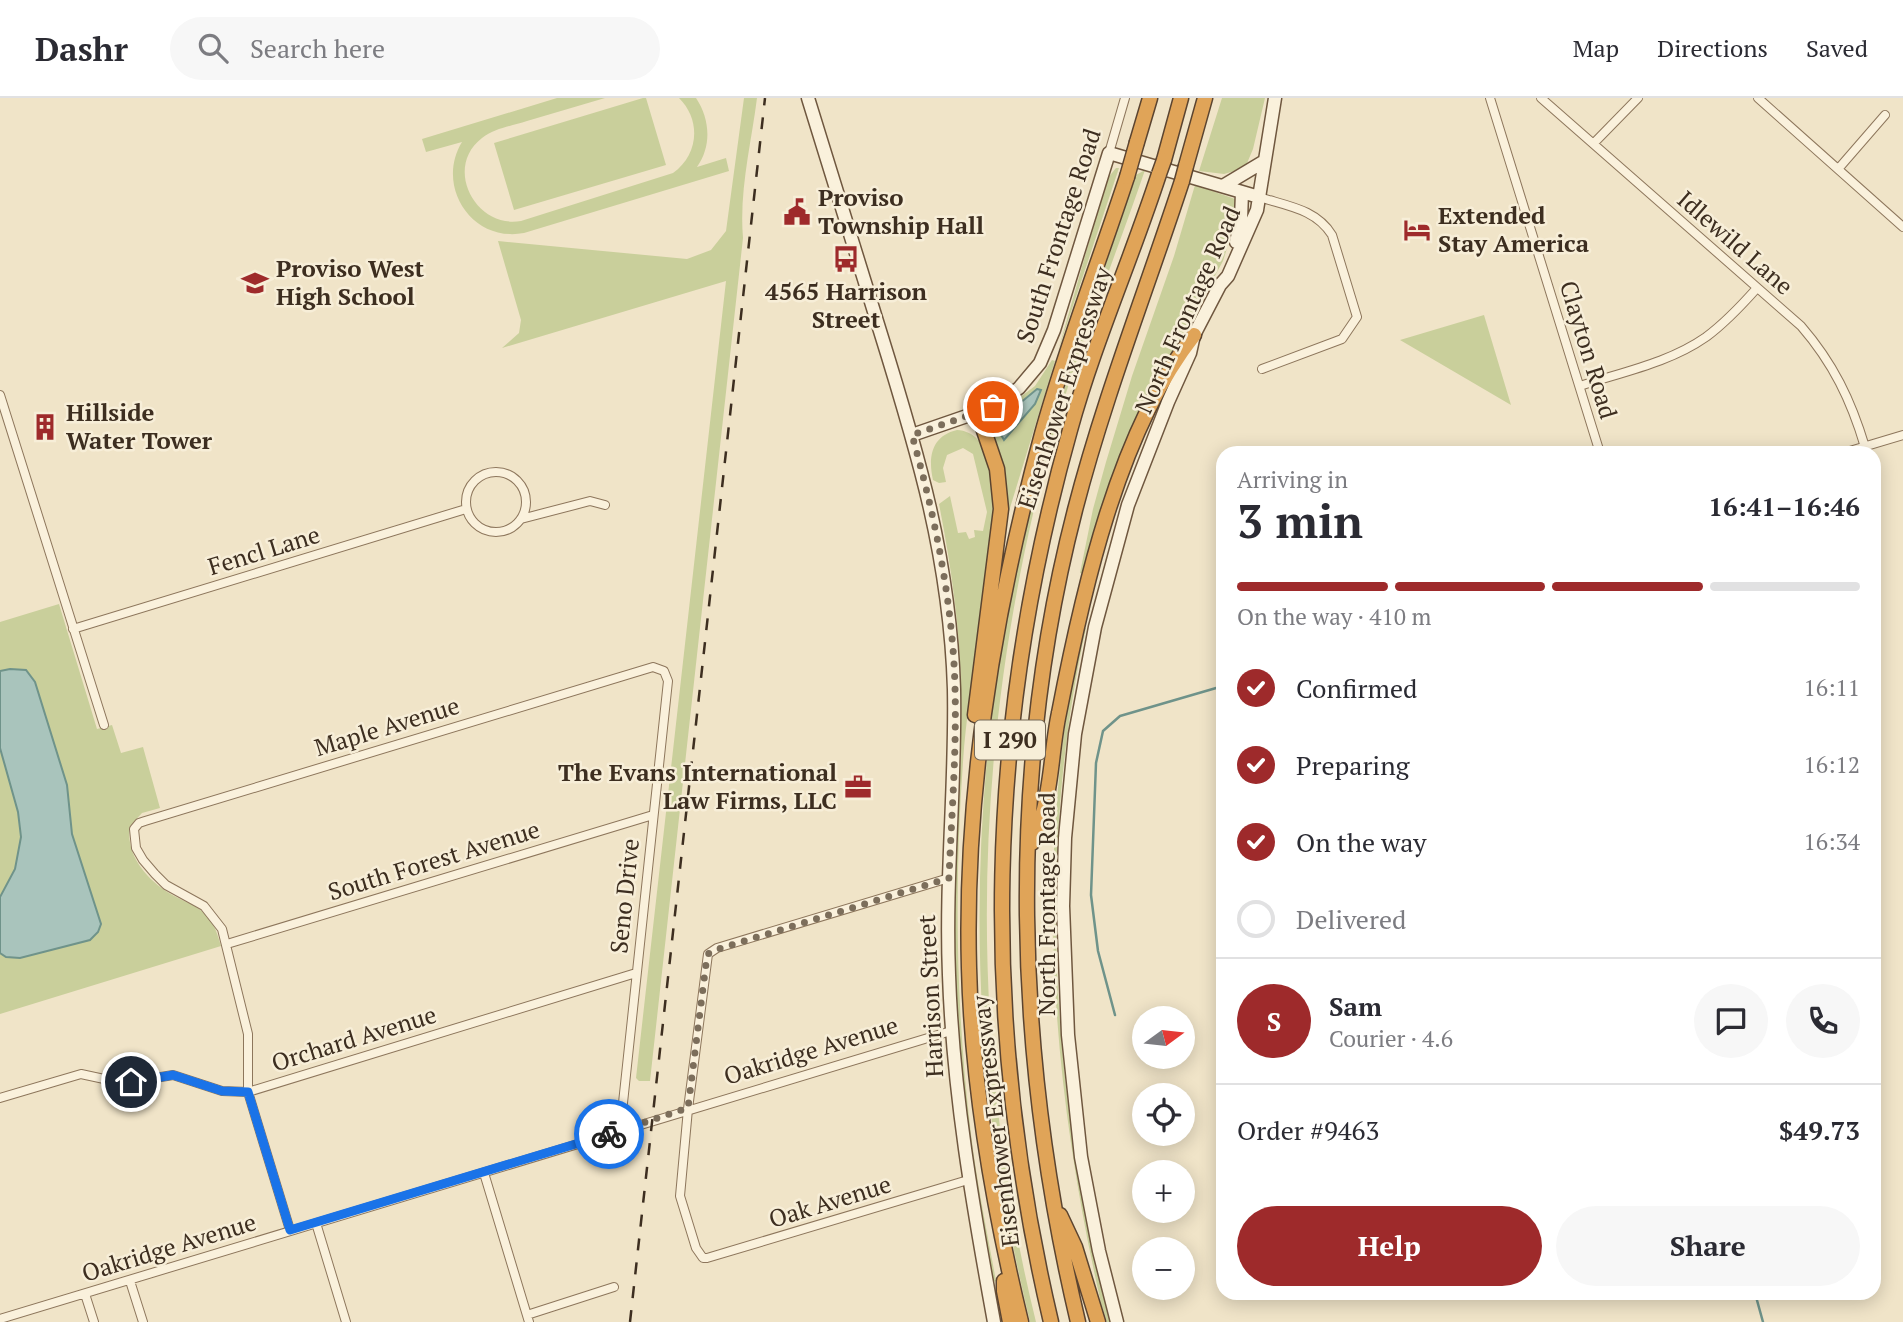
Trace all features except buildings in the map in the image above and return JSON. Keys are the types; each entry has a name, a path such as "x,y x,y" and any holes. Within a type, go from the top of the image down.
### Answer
{"highway":[{"path":"1021,1322 1005,1255 975,1072 969,968 970,875 977,776 1001,604 1024,502 1047,417 1127,177 1150,98"},
{"name":"Eisenhower Expressway","path":"1051,1322 1026,1202 1007,1064 1000,929 1003,820 1015,686 1033,579 1058,472 1088,373 1161,167 1181,98"},
{"name":"Eisenhower Expressway","path":"1078,1322 1051,1195 1032,1054 1027,857 1039,708 1048,639 1069,534 1100,420 1184,174 1205,98"},
{"path":"1027,857 1044,812 1067,670 1102,535 1125,465 1149,410 1169,372 1194,335"},
{"path":"977,776 971,753 1001,509 997,469 978,413"},
{"path":"1051,1195 1074,1247 1098,1322"},
{"path":"1005,1255 1004,1291 1010,1322"}],"main road":[{"name":"Harrison Street","path":"808,98 912,435 937,533 945,580 953,653 955,732 949,878 951,1031 968,1180 995,1322"},
{"name":"North Frontage Road","path":"1117,1322 1087,1192 1070,1063 1063,906 1069,778 1084,679 1110,564 1147,453 1190,353 1194,335 1233,265 1257,210 1275,98"},
{"name":"South Frontage Road","path":"912,435 993,407 1014,393 1040,363 1054,330 1109,153"},
{"path":"1109,153 1259,197"},
{"path":"1223,186 1263,162"},
{"path":"1220,285 1238,239 1242,191"}],"street":[{"name":"South Frontage Road","path":"1109,153 1125,98"},
{"name":"Clayton Road","path":"1490,98 1598,446"},
{"name":"Idlewild Lane","path":"1541,98 1801,326 1824,353 1847,396 1865,446"},
{"path":"1594,143 1638,98"},
{"path":"1758,98 1903,227"},
{"path":"1839,168 1885,116"},
{"path":"1259,197 1301,210 1325,223 1332,235 1357,317 1342,339 1262,369"},
{"path":"1580,386 1655,362 1691,346 1736,312 1757,288"},
{"path":"0,395 104,724"},
{"path":"1868,446 1903,435"},
{"path":"521,519 526,504 524,489 515,478 501,471 486,472 473,481 466,496 466,509 474,523 486,531 511,528 521,519 590,501 605,505"},
{"name":"Fencl Lane","path":"73,629 466,509"},
{"name":"Seno Drive","path":"620,1131 668,681 660,668"},
{"name":"Maple Avenue","path":"226,944 222,929 211,912 166,885 142,860 134,836 134,830 139,823 645,669 660,668"},
{"name":"South Forest Avenue","path":"226,944 653,815"},
{"path":"688,1108 708,954 718,948 949,878"},
{"path":"226,944 248,1034 248,1092 290,1230"},
{"name":"Orchard Avenue","path":"0,1098 81,1074 131,1082 173,1075 222,1091 248,1092 636,973"},
{"name":"Oakridge Avenue","path":"0,1319 484,1173 688,1108 951,1031"},
{"name":"Oak Avenue","path":"688,1108 680,1196 695,1248 702,1258 716,1257 968,1180"},
{"path":"484,1173 528,1319 614,1287"},
{"path":"316,1223 346,1322"},
{"path":"130,1281 143,1322"},
{"path":"85,1294 94,1322"}],"green space":[{"path":"557,98 605,98 498,130 482,138 471,151 465,165 465,180 470,194 490,216 505,221 521,221 673,173 688,157 694,137 691,117 679,98 696,98 704,115 707,141 697,167 726,158 729,171 524,233 505,234 489,229 474,220 463,208 456,193 453,176 455,159 462,142 426,152 422,139"},
{"path":"646,98 666,165 514,210 494,143"},
{"path":"744,98 757,98 744,185 743,238 650,1081 639,1081 636,1078 726,281 502,348 519,333 521,320 498,241 687,259 711,250 726,231"},
{"path":"1222,98 1265,98 1253,149 1245,168 1224,174 1199,171"},
{"path":"1119,168 1058,351 1107,179"},
{"path":"1145,170 1080,351 1046,461 1021,568 1003,675 992,783 987,891 989,999 998,1107 1013,1215 1036,1322 1030,1322 1000,1179 985,1057 980,909 987,760 1007,613 1022,540 1046,448 1136,175"},
{"path":"1195,185 1235,199 1233,229 1223,261 1157,382 1085,574 1080,573 1106,462"},
{"path":"1484,315 1511,405 1400,340"},
{"path":"1052,360 1055,361 1006,521 992,424 995,416 1035,386"},
{"path":"957,430 968,433 983,447 990,469 994,504 966,730 958,855 962,1041 976,1171 996,1281 993,1282 973,1162 956,1001 960,666 954,596 939,504 950,496 958,533 966,532 969,539 975,537 974,530 983,531 987,512 973,454 963,448 947,455 943,468 946,482 933,480 931,464 933,449 937,443 948,433"},
{"path":"59,604 97,729 112,725 121,753 143,747 160,808 142,813 130,826 129,836 134,856 152,881 210,919 221,946 0,1014 0,622"},
{"path":"1083,628 1086,628 1070,714 1060,800 1056,888 1057,976 1075,1151 1111,1322 1107,1322 1101,1303 1070,1136 1054,966 1053,881 1057,796 1067,712"}],"water":[{"path":"1037,389 1041,390 1035,404 1004,440 995,424"},
{"path":"26,670 35,682 67,785 72,834 101,924 90,940 20,958 6,957 0,953 0,897 15,869 21,837 18,812 0,748 0,671"}],"waterway":[{"path":"1115,1015 1098,951 1091,895 1096,763 1103,731 1120,716 1216,688"},
{"path":"1757,1300 1763,1322"}],"railway":[{"path":"630,1322 765,98"}],"way so far":[{"path":"609,1134 688,1108 708,954 742,941 949,878 955,732 953,653 937,533 912,435 993,407"}],"place":[{"name":"Proviso Township Hall","path":"797,212"},
{"name":"Extended Stay America","path":"1417,230"},
{"name":"4565 Harrison Street","path":"846,259"},
{"name":"Proviso West High School","path":"255,283"},
{"name":"Hillside Water Tower","path":"45,427"},
{"name":"The Evans International Law Firms, LLC","path":"858,787"}],"route":[{"path":"131,1082 173,1075 222,1091 248,1092 290,1230 609,1134"}]}
